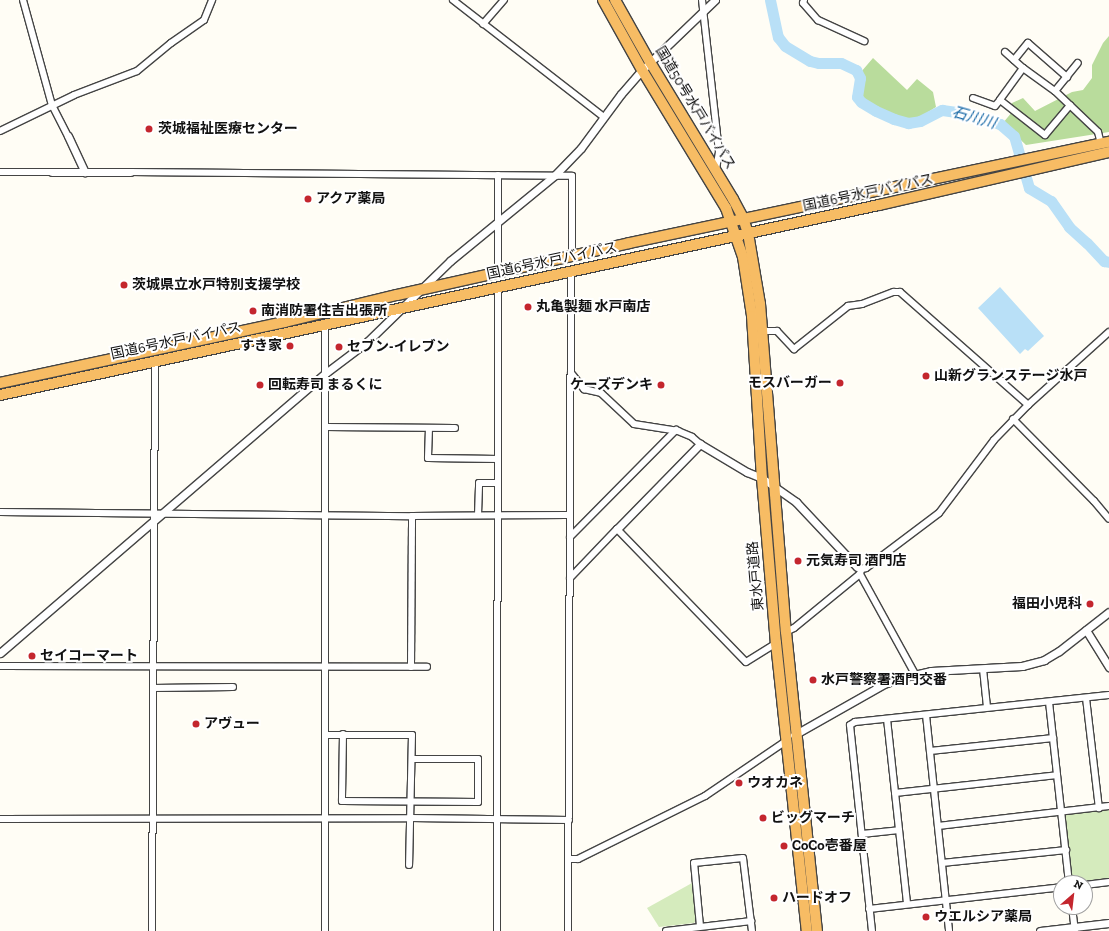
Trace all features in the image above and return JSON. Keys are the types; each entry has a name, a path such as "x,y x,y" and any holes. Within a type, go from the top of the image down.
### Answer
{"highway":[{"name":"国道50号水戸バイパス","path":"604,0 642,70 698,161 731,220"},
{"name":"国道50号水戸バイパス","path":"615,0 650,62 716,169 743,218 748,233"},
{"name":"国道6号水戸バイパス","path":"0,383 285,322 498,272 731,220 1105,143"},
{"name":"国道6号水戸バイパス","path":"0,395 1031,171 1109,152"},
{"name":"東水戸道路","path":"731,220 745,268 750,302 762,478 776,643 807,931"},
{"name":"東水戸道路","path":"748,233 758,285 763,331 786,632 817,931"}],"street":[{"path":"22,0 52,105 86,172"},
{"path":"0,130 74,95 137,71 171,43 204,20 212,0"},
{"path":"453,0 604,117"},
{"path":"483,24 504,0"},
{"path":"702,0 719,152 716,169"},
{"path":"0,654 156,516 326,372 363,345 450,261 555,175 581,148 642,70 715,0"},
{"path":"804,0 803,3 818,20 864,41"},
{"path":"1014,60 1028,43 1067,77"},
{"path":"1005,52 1023,68 1055,91 1098,132 1105,143"},
{"path":"1055,91 1078,63"},
{"path":"973,98 995,106 1023,68"},
{"path":"1000,100 1045,135 1070,105"},
{"path":"0,172 572,176 572,256"},
{"path":"498,175 498,272"},
{"path":"568,931 571,271"},
{"path":"497,931 498,287"},
{"path":"763,331 777,331 794,349 848,306 862,304 894,292 900,292 1028,405"},
{"path":"325,324 325,931"},
{"path":"786,632 794,628 860,570 866,568 939,513 994,440 1028,405 1109,332"},
{"path":"152,931 153,666 156,516 155,361"},
{"path":"571,373 584,388 601,393 634,424 676,430 692,437 700,444 747,472 762,478 796,502 860,570 915,674"},
{"path":"1013,420 1094,501 1109,519"},
{"path":"326,427 455,428"},
{"path":"429,428 428,458 498,459"},
{"path":"570,537 676,430"},
{"path":"570,578 700,444"},
{"path":"478,515 479,482 498,483"},
{"path":"0,512 156,516 326,514 412,516 570,515"},
{"path":"411,667 412,516"},
{"path":"617,529 746,662 776,643"},
{"path":"569,859 578,858 705,796 796,734 884,684 915,674 931,671 1022,666 1044,660 1059,651 1109,612"},
{"path":"1086,630 1109,667"},
{"path":"0,666 427,667"},
{"path":"983,669 987,707"},
{"path":"153,688 233,687"},
{"path":"872,931 850,725 855,722 1109,695"},
{"path":"1086,698 1099,808"},
{"path":"1049,702 1069,875"},
{"path":"926,715 948,931"},
{"path":"887,719 907,904"},
{"path":"343,734 342,801 411,800 478,802 478,759 412,759"},
{"path":"326,735 412,735 409,865"},
{"path":"930,751 1053,738"},
{"path":"895,793 933,787 1057,775"},
{"path":"938,826 1109,806"},
{"path":"0,819 153,820 411,818 497,821 569,820"},
{"path":"862,834 899,830"},
{"path":"942,863 1066,850"},
{"path":"700,926 694,863 743,858 752,931"},
{"path":"1093,884 1109,882"},
{"path":"870,909 1053,888"},
{"path":"1073,915 1075,929"},
{"path":"666,931 751,920"},
{"path":"1040,931 1075,929 1109,923"}],"green space":[{"path":"1109,36 1109,132 1026,145 1003,123 1012,112 1012,103 1023,98 1035,111 1072,92 1083,90 1092,78 1092,65 1103,43"},
{"path":"873,58 907,90 917,79 933,92 936,107 922,116 909,121 882,111 863,101 859,94 861,72"},
{"path":"1109,809 1109,879 1093,881 1093,875 1070,875 1064,819 1067,814"},
{"path":"692,883 696,920 694,923 659,927 647,908"}],"water":[{"path":"1000,287 1044,336 1028,351 1025,349 1020,354 978,308"}],"waterway":[{"name":"石川川","path":"770,0 778,37 785,46 810,61 819,63 841,63 856,70 860,78 857,97 861,102 876,111 908,123 920,121 942,110 969,114 1000,124 1014,136 1029,188 1051,201 1069,227 1104,261 1109,262"}],"place":[{"name":"茨城福祉医療センター","path":"149,129"},
{"name":"アクア薬局","path":"308,199"},
{"name":"茨城県立水戸特別支援学校","path":"124,285"},
{"name":"丸亀製麺 水戸南店","path":"528,307"},
{"name":"南消防署住吉出張所","path":"253,311"},
{"name":"すき家","path":"290,346"},
{"name":"セブン-イレブン","path":"339,347"},
{"name":"山新グランステージ水戸","path":"926,376"},
{"name":"モスバーガー","path":"840,383"},
{"name":"回転寿司 まるくに","path":"260,385"},
{"name":"ケーズデンキ","path":"661,385"},
{"name":"元気寿司 酒門店","path":"798,561"},
{"name":"福田小児科","path":"1090,604"},
{"name":"セイコーマート","path":"32,656"},
{"name":"水戸警察署酒門交番","path":"813,680"},
{"name":"アヴュー","path":"196,724"},
{"name":"ウオカネ","path":"739,783"},
{"name":"ビッグマーチ","path":"763,818"},
{"name":"CoCo壱番屋","path":"784,846"},
{"name":"ハードオフ","path":"774,898"},
{"name":"ウエルシア薬局","path":"926,917"}]}
